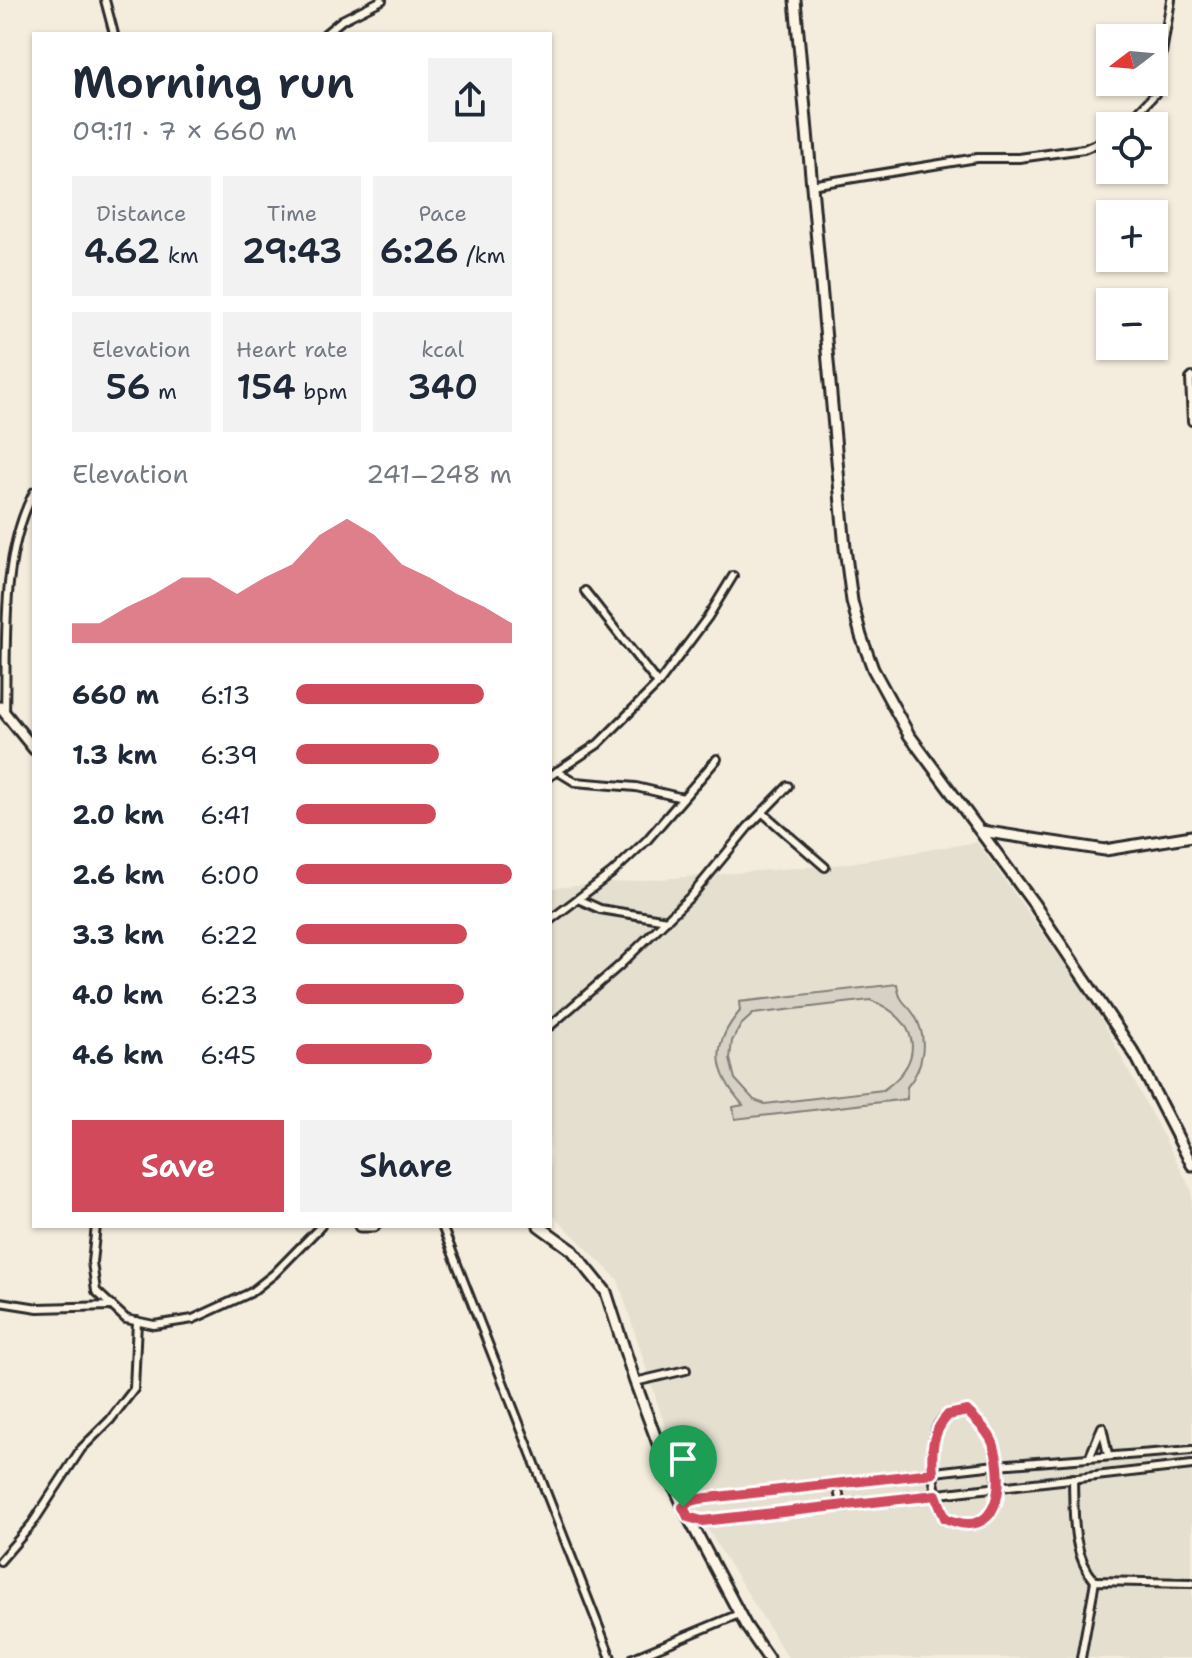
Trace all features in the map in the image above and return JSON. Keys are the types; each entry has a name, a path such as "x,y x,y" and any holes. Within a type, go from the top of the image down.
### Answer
{"main road":[{"path":"795,0 845,548 852,601 861,636 873,669 909,735 981,831 1136,1056 1192,1165"},
{"path":"3,710 32,746"},
{"path":"981,831 1105,850 1192,836"},
{"path":"542,1228 572,1250 606,1292 635,1382 683,1507 739,1614 768,1658"}],"street":[{"path":"105,0 113,32"},
{"path":"327,32 342,20 382,0"},
{"path":"1138,112 1155,94 1171,0"},
{"path":"811,185 977,158 1019,158 1084,149 1096,144"},
{"path":"1192,377 1192,421"},
{"path":"3,710 14,551 32,496"},
{"path":"552,775 598,744 658,684 708,617 733,576"},
{"path":"585,591 658,684"},
{"path":"552,918 612,873 647,840 717,759"},
{"path":"557,771 575,782 636,787 683,798"},
{"path":"552,1024 619,966 692,895 748,827 788,786"},
{"path":"763,813 825,867"},
{"path":"578,899 600,909 667,920"},
{"path":"96,1228 92,1262 96,1291 126,1319 154,1325 193,1319 250,1293 274,1274 319,1228"},
{"path":"443,1228 611,1658"},
{"path":"0,1302 38,1308 113,1306"},
{"path":"0,1561 32,1524 81,1449 110,1420 134,1389 137,1321"},
{"path":"635,1382 686,1370"},
{"path":"967,1411 986,1432 995,1448 999,1486 993,1512 982,1520 967,1524 945,1518 936,1495 933,1473 935,1433 948,1415 967,1411"},
{"path":"1090,1456 1102,1427 1108,1455"},
{"path":"683,1507 699,1499 996,1465 1192,1450"},
{"path":"1127,1455 1129,1472"},
{"path":"688,1517 702,1521 1192,1465"},
{"path":"1073,1478 1075,1533 1086,1571 1095,1581 1192,1583"},
{"path":"837,1484 841,1505"},
{"path":"1081,1658 1095,1581"},
{"path":"633,1658 739,1614"}],"shaded area":[{"path":"977,842 1092,1001 1192,1191 1192,1658 788,1658 688,1498 618,1280 552,1214 552,888 843,864"},
{"path":"897,984 902,999 919,1025 923,1044 920,1063 907,1087 907,1099 735,1119 733,1107 743,1105 726,1081 719,1059 724,1036 740,1011 739,1002","holes":["870,1000 899,1017 907,1028 911,1053 907,1066 883,1090 765,1104 754,1100 735,1079 730,1059 732,1041 741,1025 753,1014"]}],"route":[{"path":"967,1411 976,1419 995,1448 999,1486 996,1505 993,1512 982,1520 967,1524 945,1518 936,1495 702,1521 688,1517 683,1507 699,1499 933,1473 935,1433 948,1415 959,1412 967,1411"}]}
